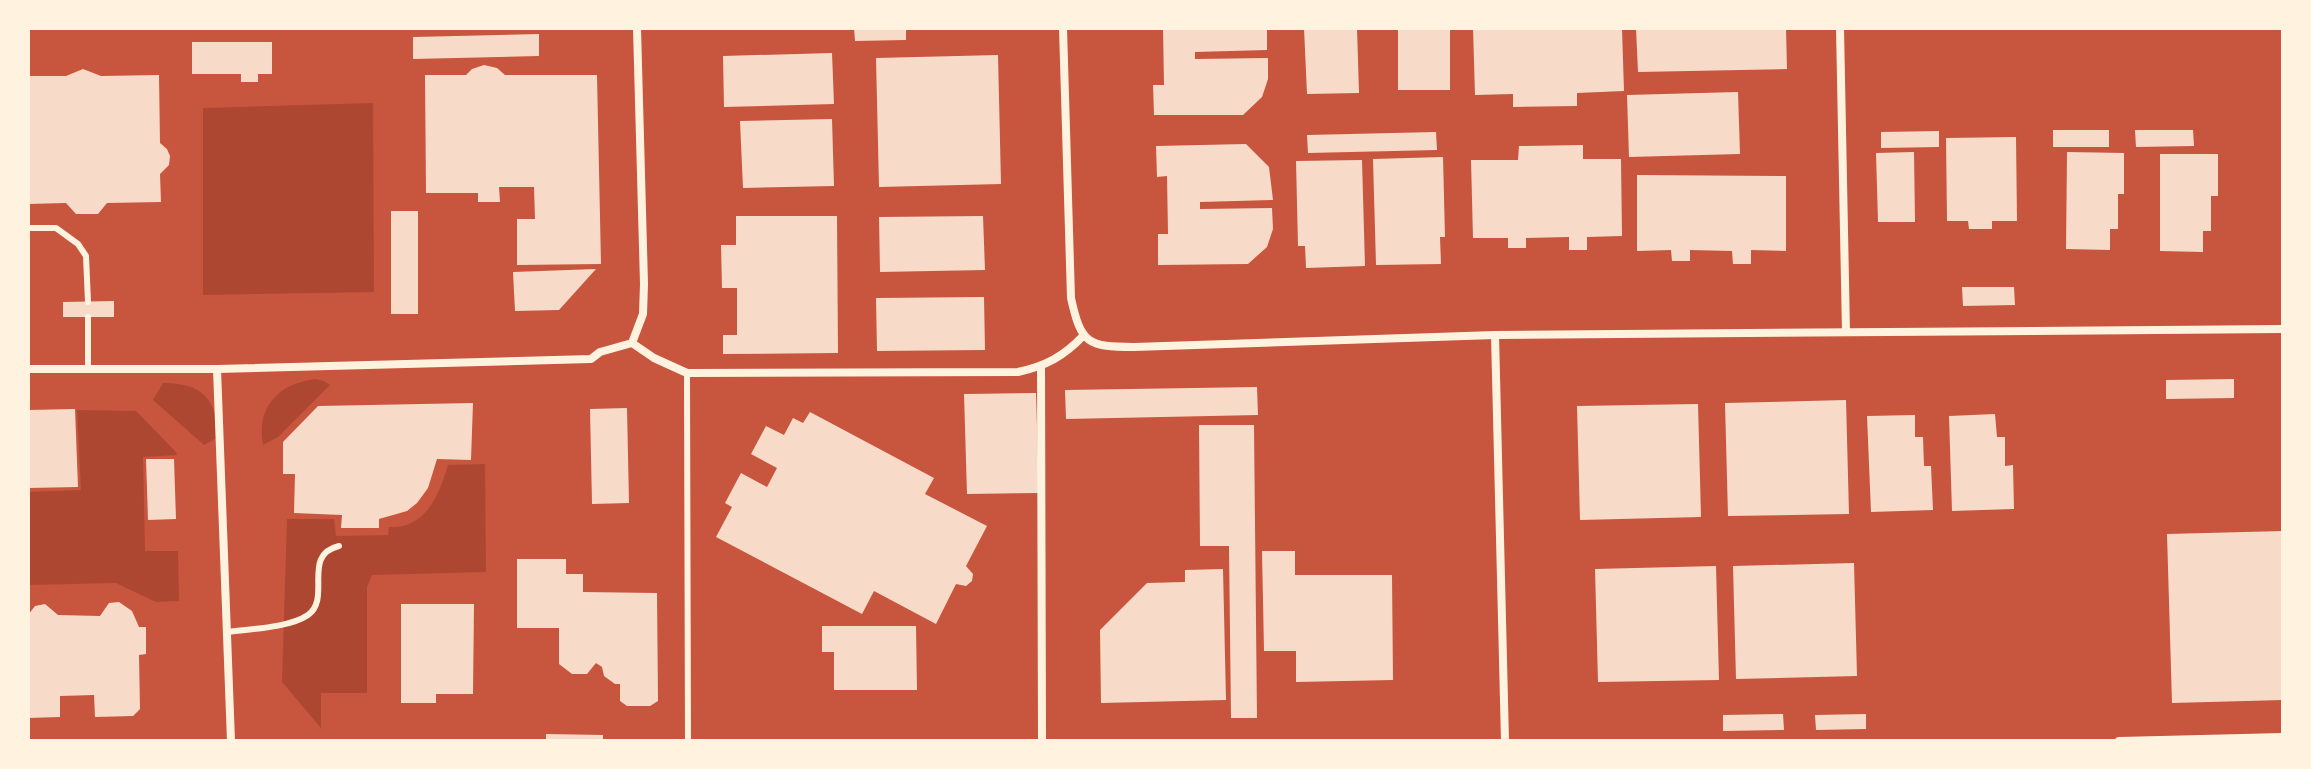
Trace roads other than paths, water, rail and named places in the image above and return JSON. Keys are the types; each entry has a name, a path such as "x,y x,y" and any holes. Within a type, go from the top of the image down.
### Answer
{"street":[{"path":"632,343 643,314 644,284 637,28"},
{"path":"1063,28 1071,298 1077,326 1083,336 1102,345 1134,347 1495,335 2283,329"},
{"path":"1840,28 1846,332"},
{"path":"1495,335 1505,741"},
{"path":"28,369 217,369 591,359 600,352 632,343 654,358 687,373 1018,372 1041,367 1067,354 1083,336"},
{"path":"1041,367 1042,741"},
{"path":"217,369 231,741"},
{"path":"2119,741 2280,739"}],"lane":[{"path":"28,228 56,228 78,244 86,256 88,302"},
{"path":"88,317 88,369"},
{"path":"687,373 688,741"},
{"path":"227,632 277,625 308,615 317,600 321,556 339,546"}]}
